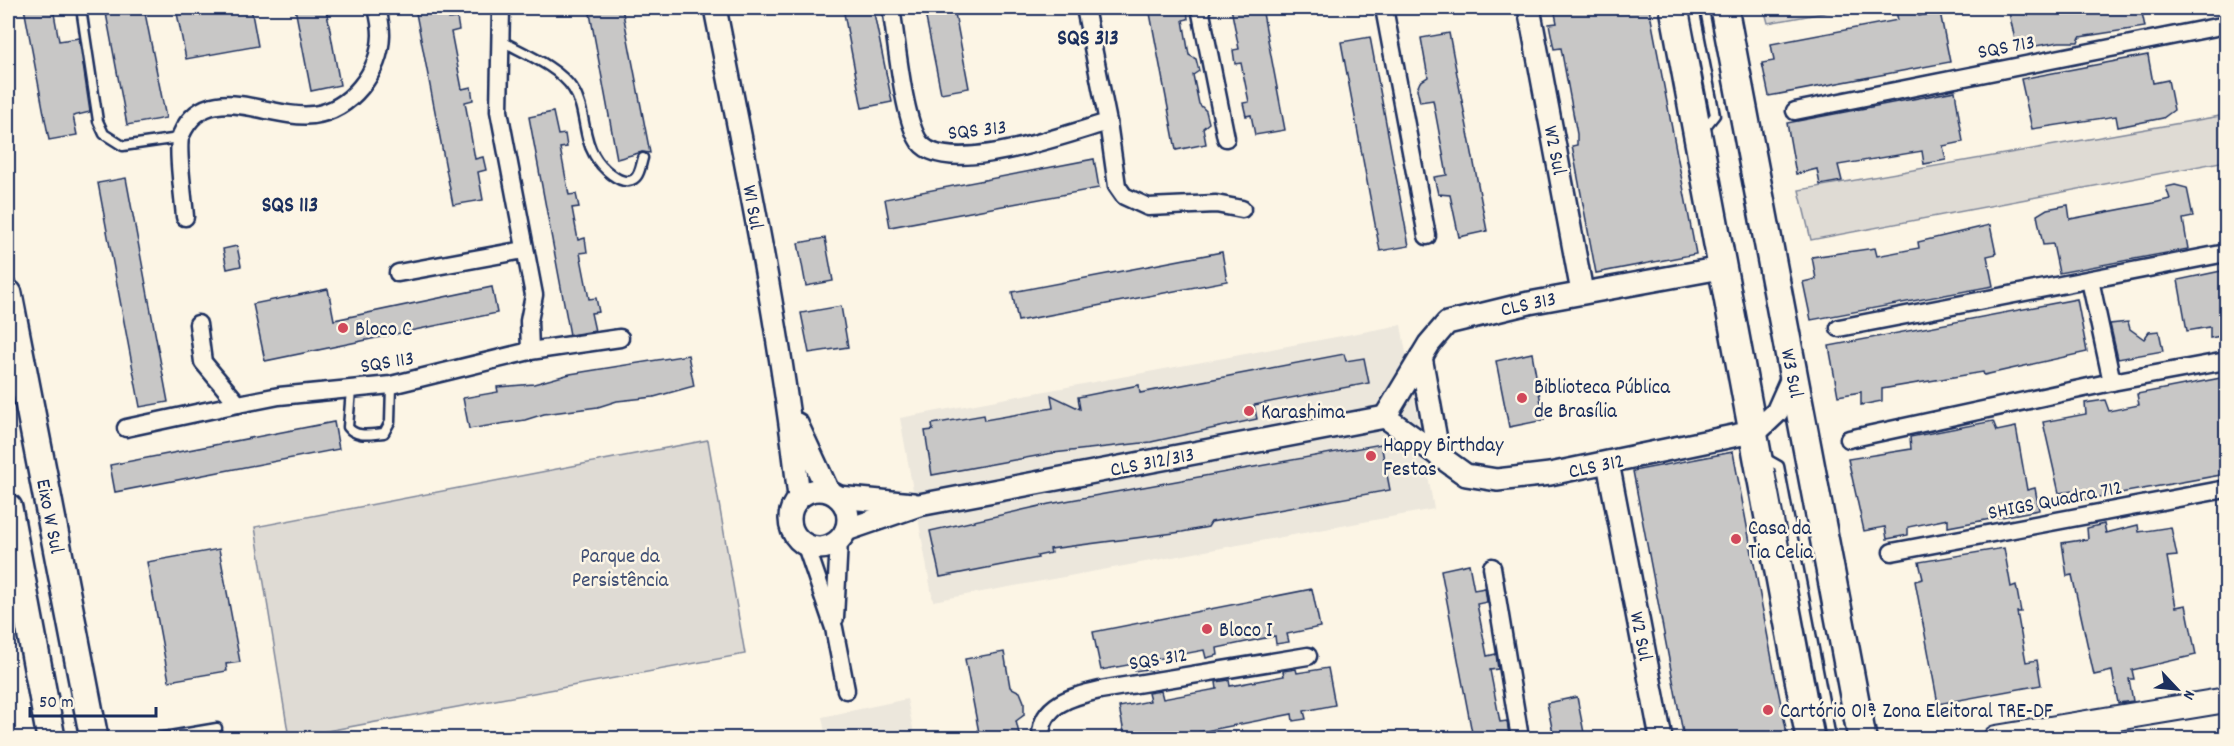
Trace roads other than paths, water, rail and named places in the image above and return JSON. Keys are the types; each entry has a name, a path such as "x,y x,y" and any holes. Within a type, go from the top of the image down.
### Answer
{"main road":[{"path":"1674,8 1753,443 1810,738"},
{"name":"W3 Sul","path":"1724,8 1864,736"},
{"name":"Eixo W Sul","path":"8,294 94,738"},
{"name":"Eixo W Sul","path":"8,508 51,738"},
{"path":"1996,738 2105,730 2226,700"}],"street":[{"path":"185,217 179,138 190,118 207,108 228,104 313,115 342,104 363,85 377,60 381,34 377,8"},
{"path":"501,8 499,111 534,295 529,321 530,351"},
{"name":"W1 Sul","path":"714,8 752,193 789,407 799,497"},
{"name":"SQS 313","path":"891,8 910,118 917,139 928,152 952,157 1013,149 1108,122"},
{"path":"1085,8 1108,122 1117,186 1134,203 1148,207 1216,204 1242,209"},
{"path":"1200,8 1226,138"},
{"path":"1384,8 1426,236"},
{"name":"W2 Sul","path":"1529,8 1582,292"},
{"name":"SQS 713","path":"1795,111 2226,25"},
{"path":"398,273 524,250"},
{"path":"1839,328 2226,253"},
{"name":"CLS 313","path":"1385,417 1421,357 1447,323 1582,292 1721,268"},
{"path":"2090,280 2112,382"},
{"path":"198,324 203,362 238,404"},
{"name":"SQS 113","path":"126,428 279,396 391,385 530,351 620,338"},
{"path":"1421,357 1439,456"},
{"path":"1849,439 2112,382 2226,361"},
{"name":"CLS 312","path":"1385,417 1466,475 1497,480 1546,475 1608,463 1753,443 1762,428 1772,419 1793,376"},
{"name":"W1 Sul","path":"789,407 833,494"},
{"name":"CLS 312/313","path":"842,535 919,504 1385,417"},
{"name":"W2 Sul","path":"1608,463 1661,738"},
{"path":"834,628 842,535 848,518 845,506 833,494 817,489 799,497 792,506 789,518 791,529 797,539 806,546 817,548 829,546 842,535"},
{"name":"SHIGS Quadra 712","path":"1892,552 2226,489"},
{"name":"CLS 312/313","path":"833,494 919,504"},
{"path":"806,546 834,628 846,690"},
{"path":"1492,567 1520,738"},
{"name":"SQS 312","path":"1041,738 1046,717 1056,704 1067,699 1100,690 1308,656"}],"lane":[{"path":"81,8 98,122 104,134 123,146 179,138"},
{"path":"1694,8 1714,115 1697,137"},
{"path":"500,40 555,72 573,89 579,101 594,155 612,174 626,182 634,180 639,174 643,158"},
{"path":"351,390 348,427 350,431 356,434 384,433 390,422 391,385"},
{"path":"1753,443 1779,466 1831,738"},
{"path":"158,738 217,729"}],"place":[{"name":"Bloco C","path":"343,328"},
{"name":"Biblioteca Pública de Brasília","path":"1522,398"},
{"name":"Karashima","path":"1249,411"},
{"name":"Happy Birthday Festas","path":"1371,456"},
{"name":"Casa da Tia Celia","path":"1736,539"},
{"name":"Bloco I","path":"1207,629"},
{"name":"Cartório 01ª Zona Eleitoral TRE-DF","path":"1768,710"}],"district":[{"name":"SQS 313","path":"1088,36"},
{"name":"SQS 113","path":"290,203"}],"park label":[{"name":"Parque da Persistência","path":"620,567"}]}
